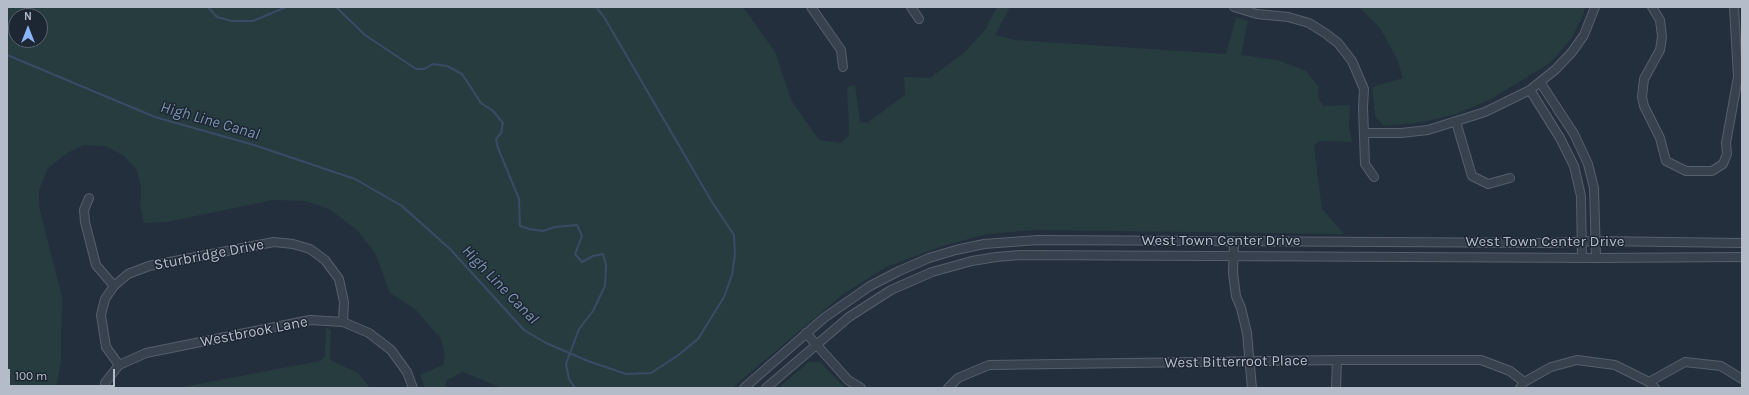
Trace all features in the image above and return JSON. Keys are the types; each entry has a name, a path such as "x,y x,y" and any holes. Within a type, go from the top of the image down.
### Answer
{"street":[{"path":"811,7 841,50 843,67"},
{"path":"911,7 920,19"},
{"path":"1234,7 1257,14 1288,17 1309,23 1325,32 1338,43 1352,61 1364,89 1363,107 1365,164 1374,177"},
{"path":"1365,133 1401,133 1428,130 1485,112 1530,90 1556,69 1572,52 1584,35 1595,7"},
{"path":"1655,8 1660,20 1662,37 1660,50 1644,79 1642,97 1644,106 1657,132 1666,161 1686,172 1712,170 1722,164 1727,154 1726,143 1738,77 1734,7"},
{"path":"1540,82 1574,134 1588,164 1594,188 1596,258"},
{"path":"1530,90 1560,138 1574,166 1581,196 1582,258"},
{"path":"1456,122 1472,176 1488,184 1510,178"},
{"path":"89,198 84,210 85,222 96,265 114,286"},
{"name":"West Town Center Drive","path":"744,388 806,333 840,306 884,278 929,258 970,246 1020,240 1550,243 1596,241 1742,243"},
{"path":"1234,241 1233,273 1236,296 1241,308 1247,333 1251,362 1252,388"},
{"name":"Sturbridge Drive","path":"119,365 106,347 100,315 106,299 114,286 128,274 149,266 274,242 293,244 310,249 325,260 339,279 344,302 343,322"},
{"name":"West Town Center Drive","path":"766,388 849,316 891,290 932,272 972,261 1020,255 1582,258 1742,257"},
{"name":"Westbrook Lane","path":"105,388 105,383 119,365 146,353 310,320 343,322 369,333 391,350 407,372 413,388"},
{"path":"806,333 848,380 861,388"},
{"path":"1336,388 1337,360"},
{"name":"West Bitterroot Place","path":"948,388 958,378 989,365 1337,360 1481,360 1510,371 1522,385"},
{"path":"1522,385 1551,367 1577,360 1615,365 1652,385 1685,362 1721,366 1742,379"}],"green space":[{"path":"7,7 743,7 775,52 791,100 819,140 841,143 849,135 847,87 855,85 860,122 867,123 905,95 904,77 930,78 965,52 985,30 997,7 1010,7 995,35 1015,40 1226,54 1236,17 1248,21 1241,55 1278,60 1306,71 1319,87 1318,99 1324,106 1350,105 1349,128 1352,142 1320,141 1314,145 1322,209 1344,234 1035,230 987,234 939,247 886,267 842,295 732,388 502,388 463,372 447,380 445,388 425,388 420,375 443,365 445,355 441,339 415,309 390,293 375,253 357,230 329,209 306,201 273,200 167,222 144,223 140,206 141,188 137,170 123,155 105,146 84,145 69,152 48,168 39,190 39,206 62,297 61,361 56,388 7,388"},
{"path":"1359,7 1585,7 1584,13 1571,39 1550,63 1489,100 1456,114 1423,122 1384,126 1375,116 1372,87 1403,78 1397,59 1380,28"},
{"path":"326,328 331,329 330,360 358,373 370,388 177,388 320,361 325,356"},
{"path":"809,362 820,362 845,388 778,388"}],"waterway":[{"path":"208,7 217,17 232,21 253,21 286,7"},
{"path":"336,7 365,35 416,69 424,69 433,64 447,66 462,74 481,103 493,111 503,123 501,133 496,139 498,148 519,199 520,226 543,231 555,227 577,225 582,236 575,254 582,262 593,256 603,254 606,265 605,286 593,311 579,329 566,364 569,379 575,388"},
{"name":"High Line Canal","path":"7,55 155,117 254,145 355,179 402,206 450,249 524,330 546,343 588,361 626,374 651,373 677,356 698,339 724,297 732,275 735,254 734,235 712,202 604,17 596,7"}]}
